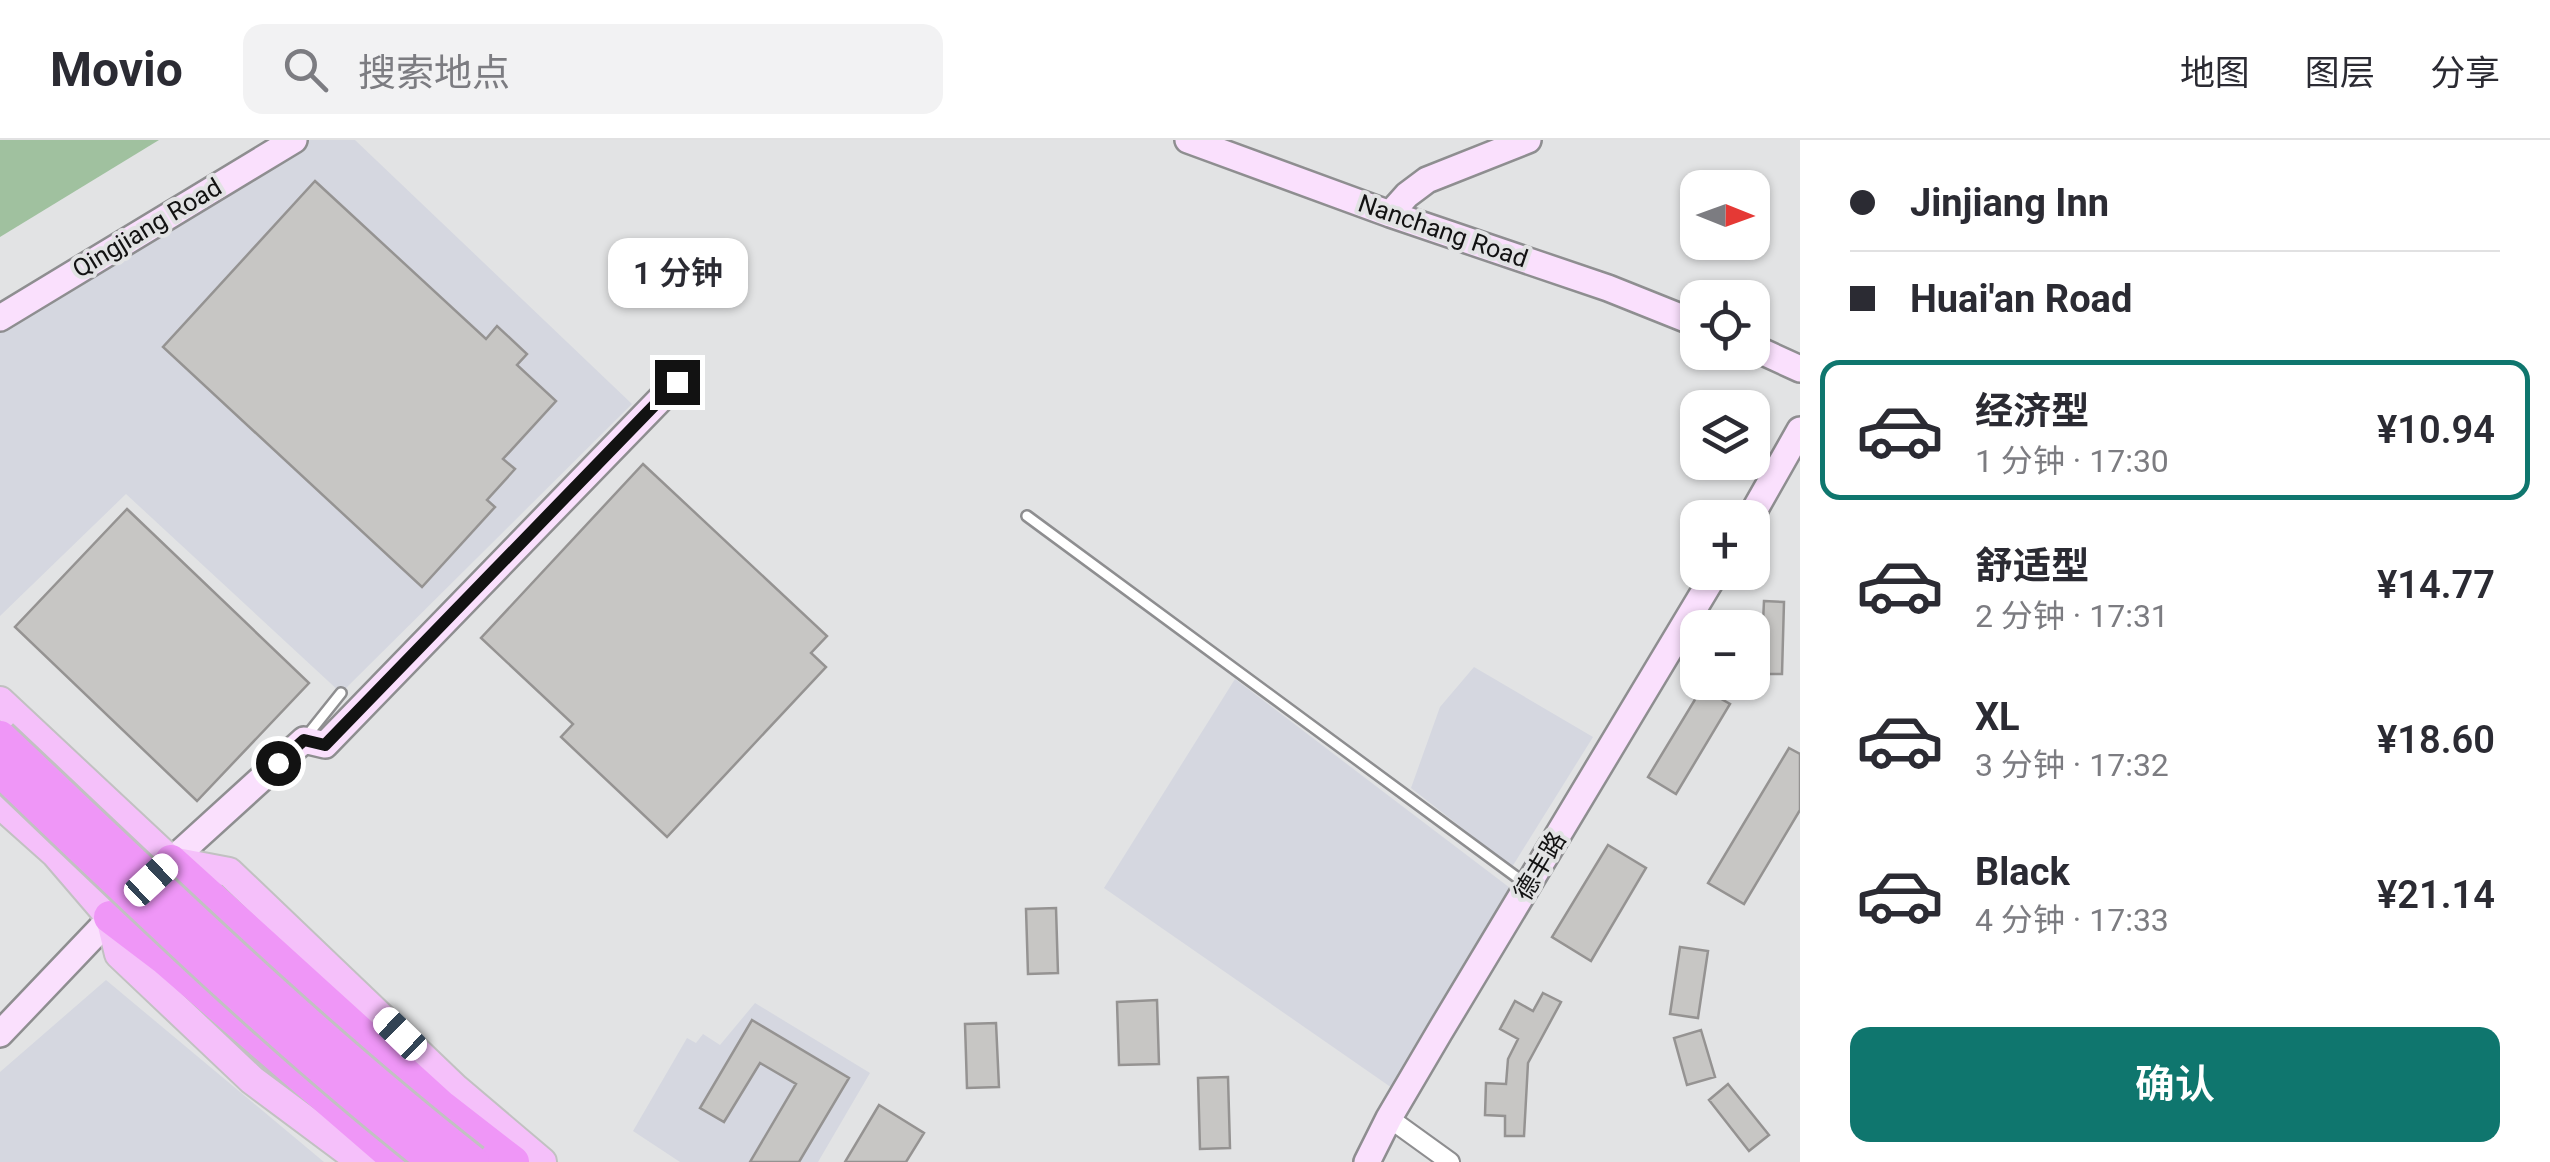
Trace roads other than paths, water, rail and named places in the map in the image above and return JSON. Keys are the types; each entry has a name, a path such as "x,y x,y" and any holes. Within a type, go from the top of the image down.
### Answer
{"highway":[{"path":"0,737 213,938 398,1103 473,1162"},
{"path":"0,770 195,956 379,1118 435,1162"},
{"path":"172,860 442,1107 513,1162"},
{"path":"110,917 164,958 400,1162"}],"main road":[{"path":"0,700 172,860 229,872 456,1089 542,1162"},
{"path":"0,804 55,853 110,917 119,954 252,1080 362,1162"}],"street":[{"name":"Qingjiang Road","path":"0,318 294,140"},
{"name":"Nanchang Road","path":"1188,140 1680,317"},
{"path":"1390,214 1427,180 1528,140"},
{"path":"1770,356 1800,370"},
{"path":"0,1034 110,917 304,740 325,745 677,382"},
{"path":"1760,500 1800,430"},
{"name":"德丰路","path":"1368,1162 1390,1118 1705,590"},
{"path":"1390,1118 1450,1162"}],"lane":[{"path":"1027,516 1528,885"},
{"path":"304,740 341,693"}]}
